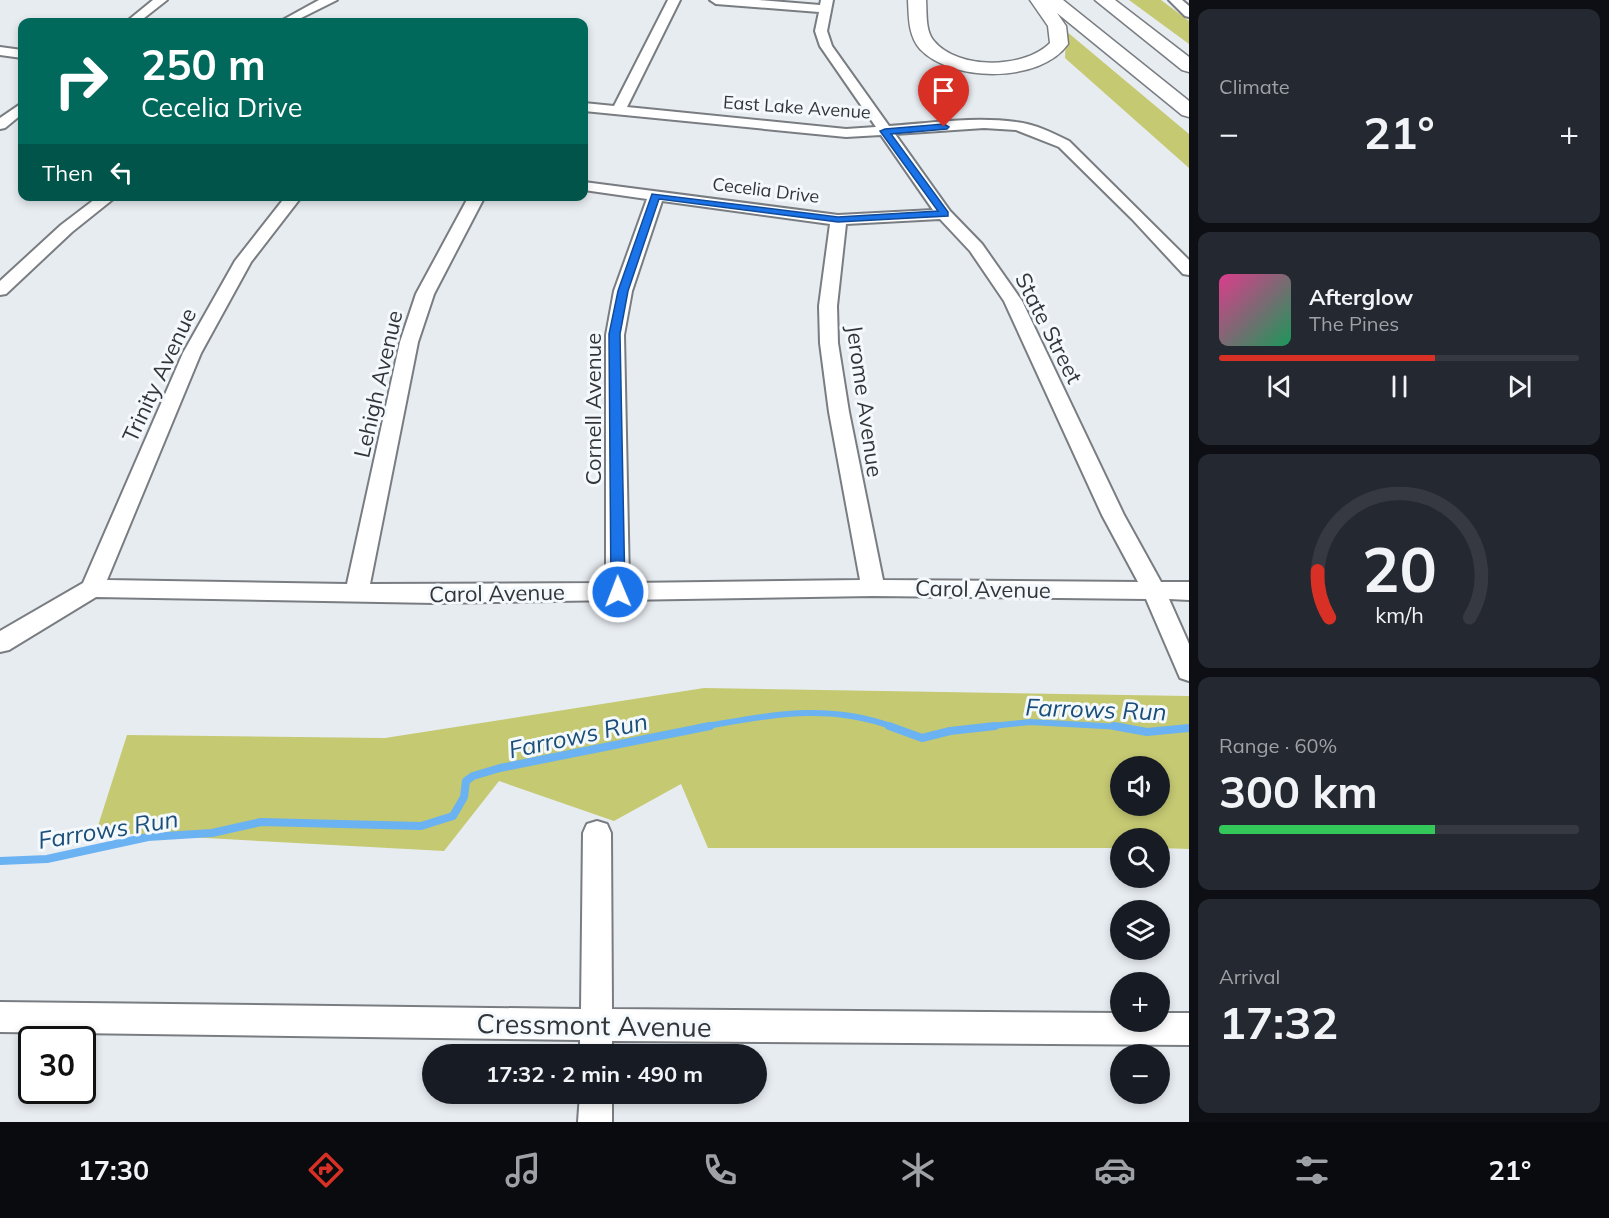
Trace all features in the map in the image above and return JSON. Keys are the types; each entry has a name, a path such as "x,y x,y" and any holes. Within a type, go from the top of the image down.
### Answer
{"highway":[{"path":"917,0 921,33 924,43 932,51 951,60 967,64 1000,67 1034,63 1046,58 1059,44 1057,26 1039,0"},
{"path":"1052,0 1189,111"},
{"path":"1104,0 1189,66"}],"street":[{"path":"137,18 161,0"},
{"path":"292,18 331,0"},
{"path":"618,111 674,0"},
{"path":"716,0 826,5"},
{"path":"1176,0 1189,13"},
{"name":"State Street","path":"826,5 821,31 826,46 944,214 976,248 1013,301 1113,515 1154,591 1189,671"},
{"path":"0,51 18,53"},
{"name":"East Lake Avenue","path":"588,107 828,132 885,131 984,124 1017,126 1043,134 1064,144 1189,270"},
{"path":"0,124 18,110"},
{"name":"Cecelia Drive","path":"588,187 838,219 944,214"},
{"name":"Cornell Avenue","path":"618,592 615,334 623,291 656,196"},
{"path":"0,290 54,239 102,201"},
{"name":"Trinity Avenue","path":"92,588 192,353 243,261 291,201"},
{"name":"Lehigh Avenue","path":"357,593 408,342 425,294 474,201"},
{"name":"Jerome Avenue","path":"838,219 828,306 829,343 838,412 873,588"},
{"path":"0,643 92,588"},
{"name":"Carol Avenue","path":"92,588 357,593 873,588 1189,591"},
{"path":"596,1040 597,833"},
{"name":"Cressmont Avenue","path":"0,1017 596,1040 1189,1029"},
{"path":"596,1104 596,1122"}],"green space":[{"path":"1129,0 1161,0 1189,21 1189,44"},
{"path":"1066,31 1189,134 1189,168 1065,58"},
{"path":"704,688 1189,696 1189,849 1170,848 1170,828 1110,828 1110,848 708,848 681,784 614,821 499,781 444,851 96,832 127,735 385,738"}],"waterway":[{"name":"Farrows Run","path":"700,727 773,716 820,713 868,719 893,727"},
{"name":"Farrows Run","path":"982,727 1030,722 1118,727"},
{"name":"Farrows Run","path":"0,861 47,859 148,837 212,833 261,822 421,826 453,816 464,797 466,781 473,776 500,768 710,726"},
{"name":"Farrows Run","path":"889,726 922,738 950,731 995,726"},
{"name":"Farrows Run","path":"1114,726 1118,727"},
{"name":"Farrows Run","path":"1118,727 1147,732 1189,728"}],"route":[{"path":"618,592 615,334 623,291 656,196 838,219 886,219 944,214 885,131 944,127"}]}
